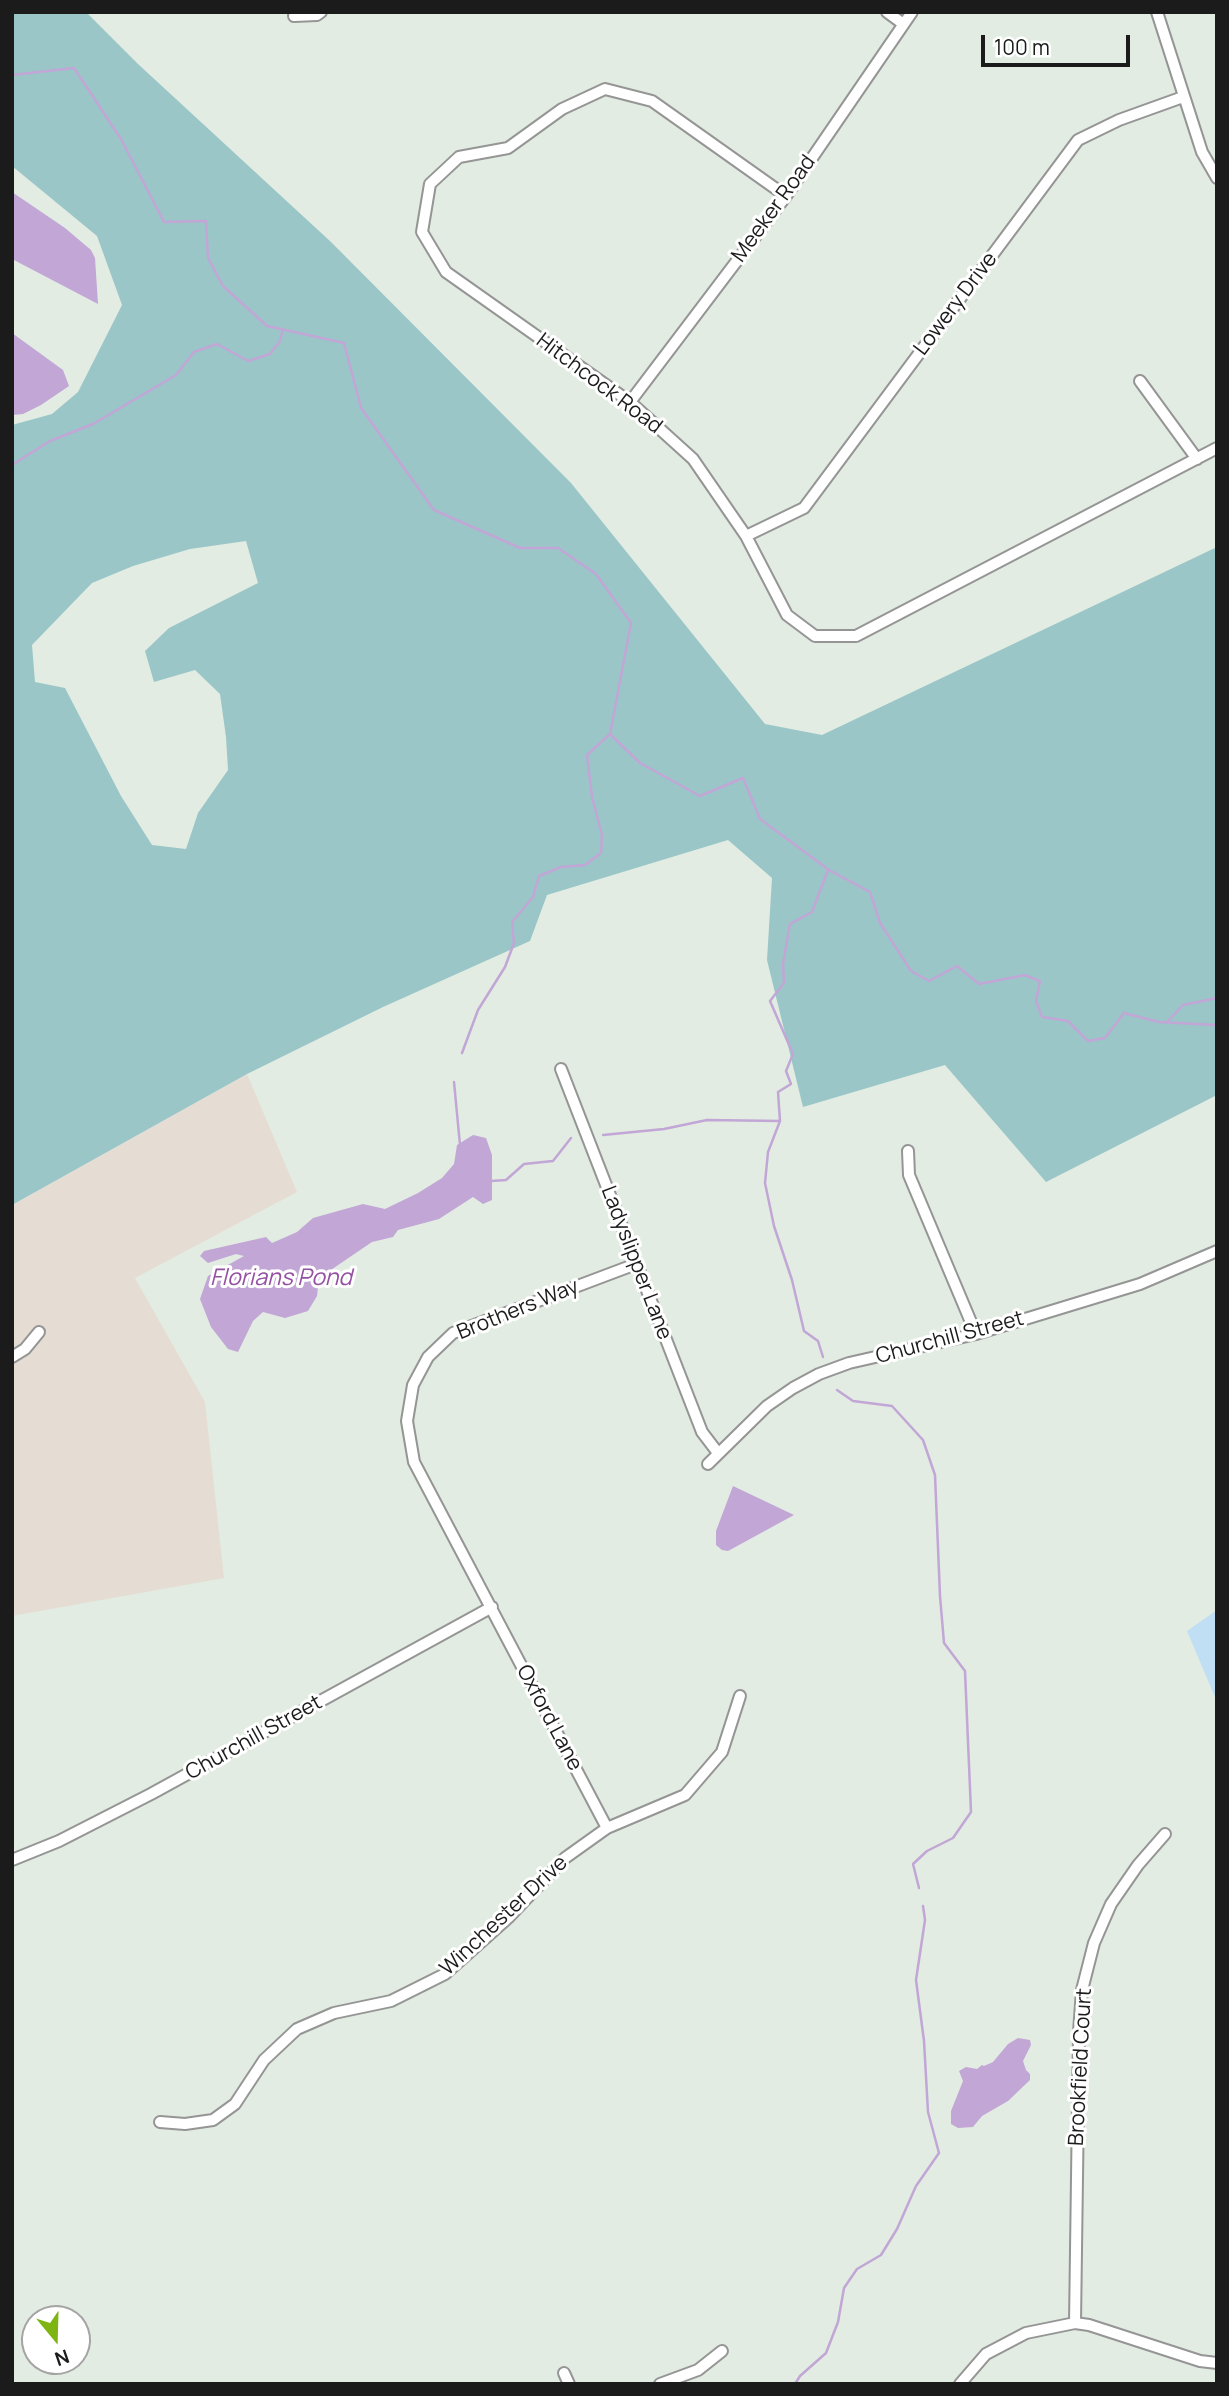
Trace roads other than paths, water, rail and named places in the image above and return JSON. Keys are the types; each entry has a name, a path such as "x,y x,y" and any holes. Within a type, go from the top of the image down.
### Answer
{"street":[{"path":"294,16 317,15 321,12"},
{"path":"887,12 902,23"},
{"name":"Meeker Road","path":"631,402 786,196 912,12"},
{"path":"1157,12 1202,152 1217,178"},
{"name":"Hitchcock Road","path":"786,196 652,101 605,89 562,109 508,148 459,157 430,184 422,232 446,272 631,402 693,459 746,536 787,615 816,636 856,636 1217,448"},
{"name":"Lowery Drive","path":"746,536 804,508 1078,141 1119,120 1183,97"},
{"path":"1140,381 1197,459"},
{"name":"Ladyslipper Lane","path":"561,1069 702,1432 718,1453"},
{"path":"908,1151 909,1175 976,1334"},
{"name":"Churchill Street","path":"708,1464 767,1406 819,1374 849,1363 976,1334 1140,1284 1215,1255"},
{"name":"Brothers Way","path":"492,1607 414,1462 407,1422 413,1385 428,1357 453,1333 636,1265"},
{"path":"12,1357 25,1349 39,1332"},
{"name":"Churchill Street","path":"12,1860 151,1794 492,1607"},
{"name":"Oxford Lane","path":"492,1607 607,1828"},
{"name":"Winchester Drive","path":"160,2122 185,2124 213,2120 234,2104 264,2060 297,2029 334,2013 391,2001 445,1974 509,1917 565,1858 607,1828 685,1794 722,1752 740,1696"},
{"name":"Brookfield Court","path":"1075,2323 1079,2032 1082,1990 1094,1943 1111,1904 1138,1865 1165,1834"},
{"path":"960,2384 986,2354 996,2348 1026,2333 1075,2323 1200,2361 1217,2363"},
{"path":"660,2384 698,2370 722,2351"}],"water":[{"path":"12,192 65,228 91,250 95,258 98,304 12,259"},
{"path":"12,333 63,370 69,386 41,405 23,414 12,415"},
{"name":"Florians Pond","path":"473,1135 486,1138 492,1155 492,1200 483,1204 473,1197 439,1219 398,1230 393,1237 372,1242 319,1278 317,1296 308,1311 285,1318 263,1312 253,1321 238,1352 228,1349 211,1327 200,1299 208,1276 244,1256 236,1254 208,1263 200,1256 204,1251 266,1237 272,1243 297,1232 313,1218 363,1204 385,1209 442,1178 454,1164 457,1145"},
{"path":"733,1486 794,1515 728,1551 722,1550 716,1545 716,1531"},
{"path":"1018,2038 1030,2040 1031,2045 1023,2061 1030,2080 1008,2101 982,2116 973,2127 958,2128 951,2124 951,2111 963,2081 959,2071 966,2067 977,2069 993,2062 1008,2044"}],"waterway":[{"path":"12,75 74,68 121,139 164,222 206,221 208,258 223,286 267,326 344,343 361,408 434,510 520,548 558,548 596,574 631,623 610,734 640,763 700,796 743,778 760,819 829,870 870,892 880,923 911,971 929,981 957,966 979,984 1025,975 1040,981 1036,1001 1042,1017 1068,1021 1088,1041 1105,1038 1124,1013 1159,1022 1217,1027"},
{"path":"12,465 50,441 93,424 176,375 194,352 217,344 248,361 270,354 280,341 283,329"},
{"path":"462,1053 478,1010 505,967 514,943 512,922 533,897 539,876 561,867 585,865 601,853 602,835 592,797 587,755 610,734"},
{"path":"823,1357 818,1341 804,1331 792,1280 774,1226 765,1183 768,1152 780,1121 778,1092 791,1084 786,1071 793,1054 770,1001 784,983 783,964 790,924 812,912 828,870"},
{"path":"1166,1023 1183,1005 1217,998"},
{"path":"454,1082 460,1145"},
{"path":"603,1135 664,1129 707,1120 780,1121"},
{"path":"491,1181 506,1180 524,1164 553,1161 571,1138"},
{"path":"837,1390 853,1401 892,1406 923,1440 935,1475 944,1643 965,1671 971,1812 953,1838 927,1851 913,1864 919,1888"},
{"path":"795,2384 800,2376 826,2353 838,2322 844,2288 857,2269 881,2255 897,2229 916,2186 939,2153 928,2112 924,2041 916,1980 925,1920 923,1906"}]}
